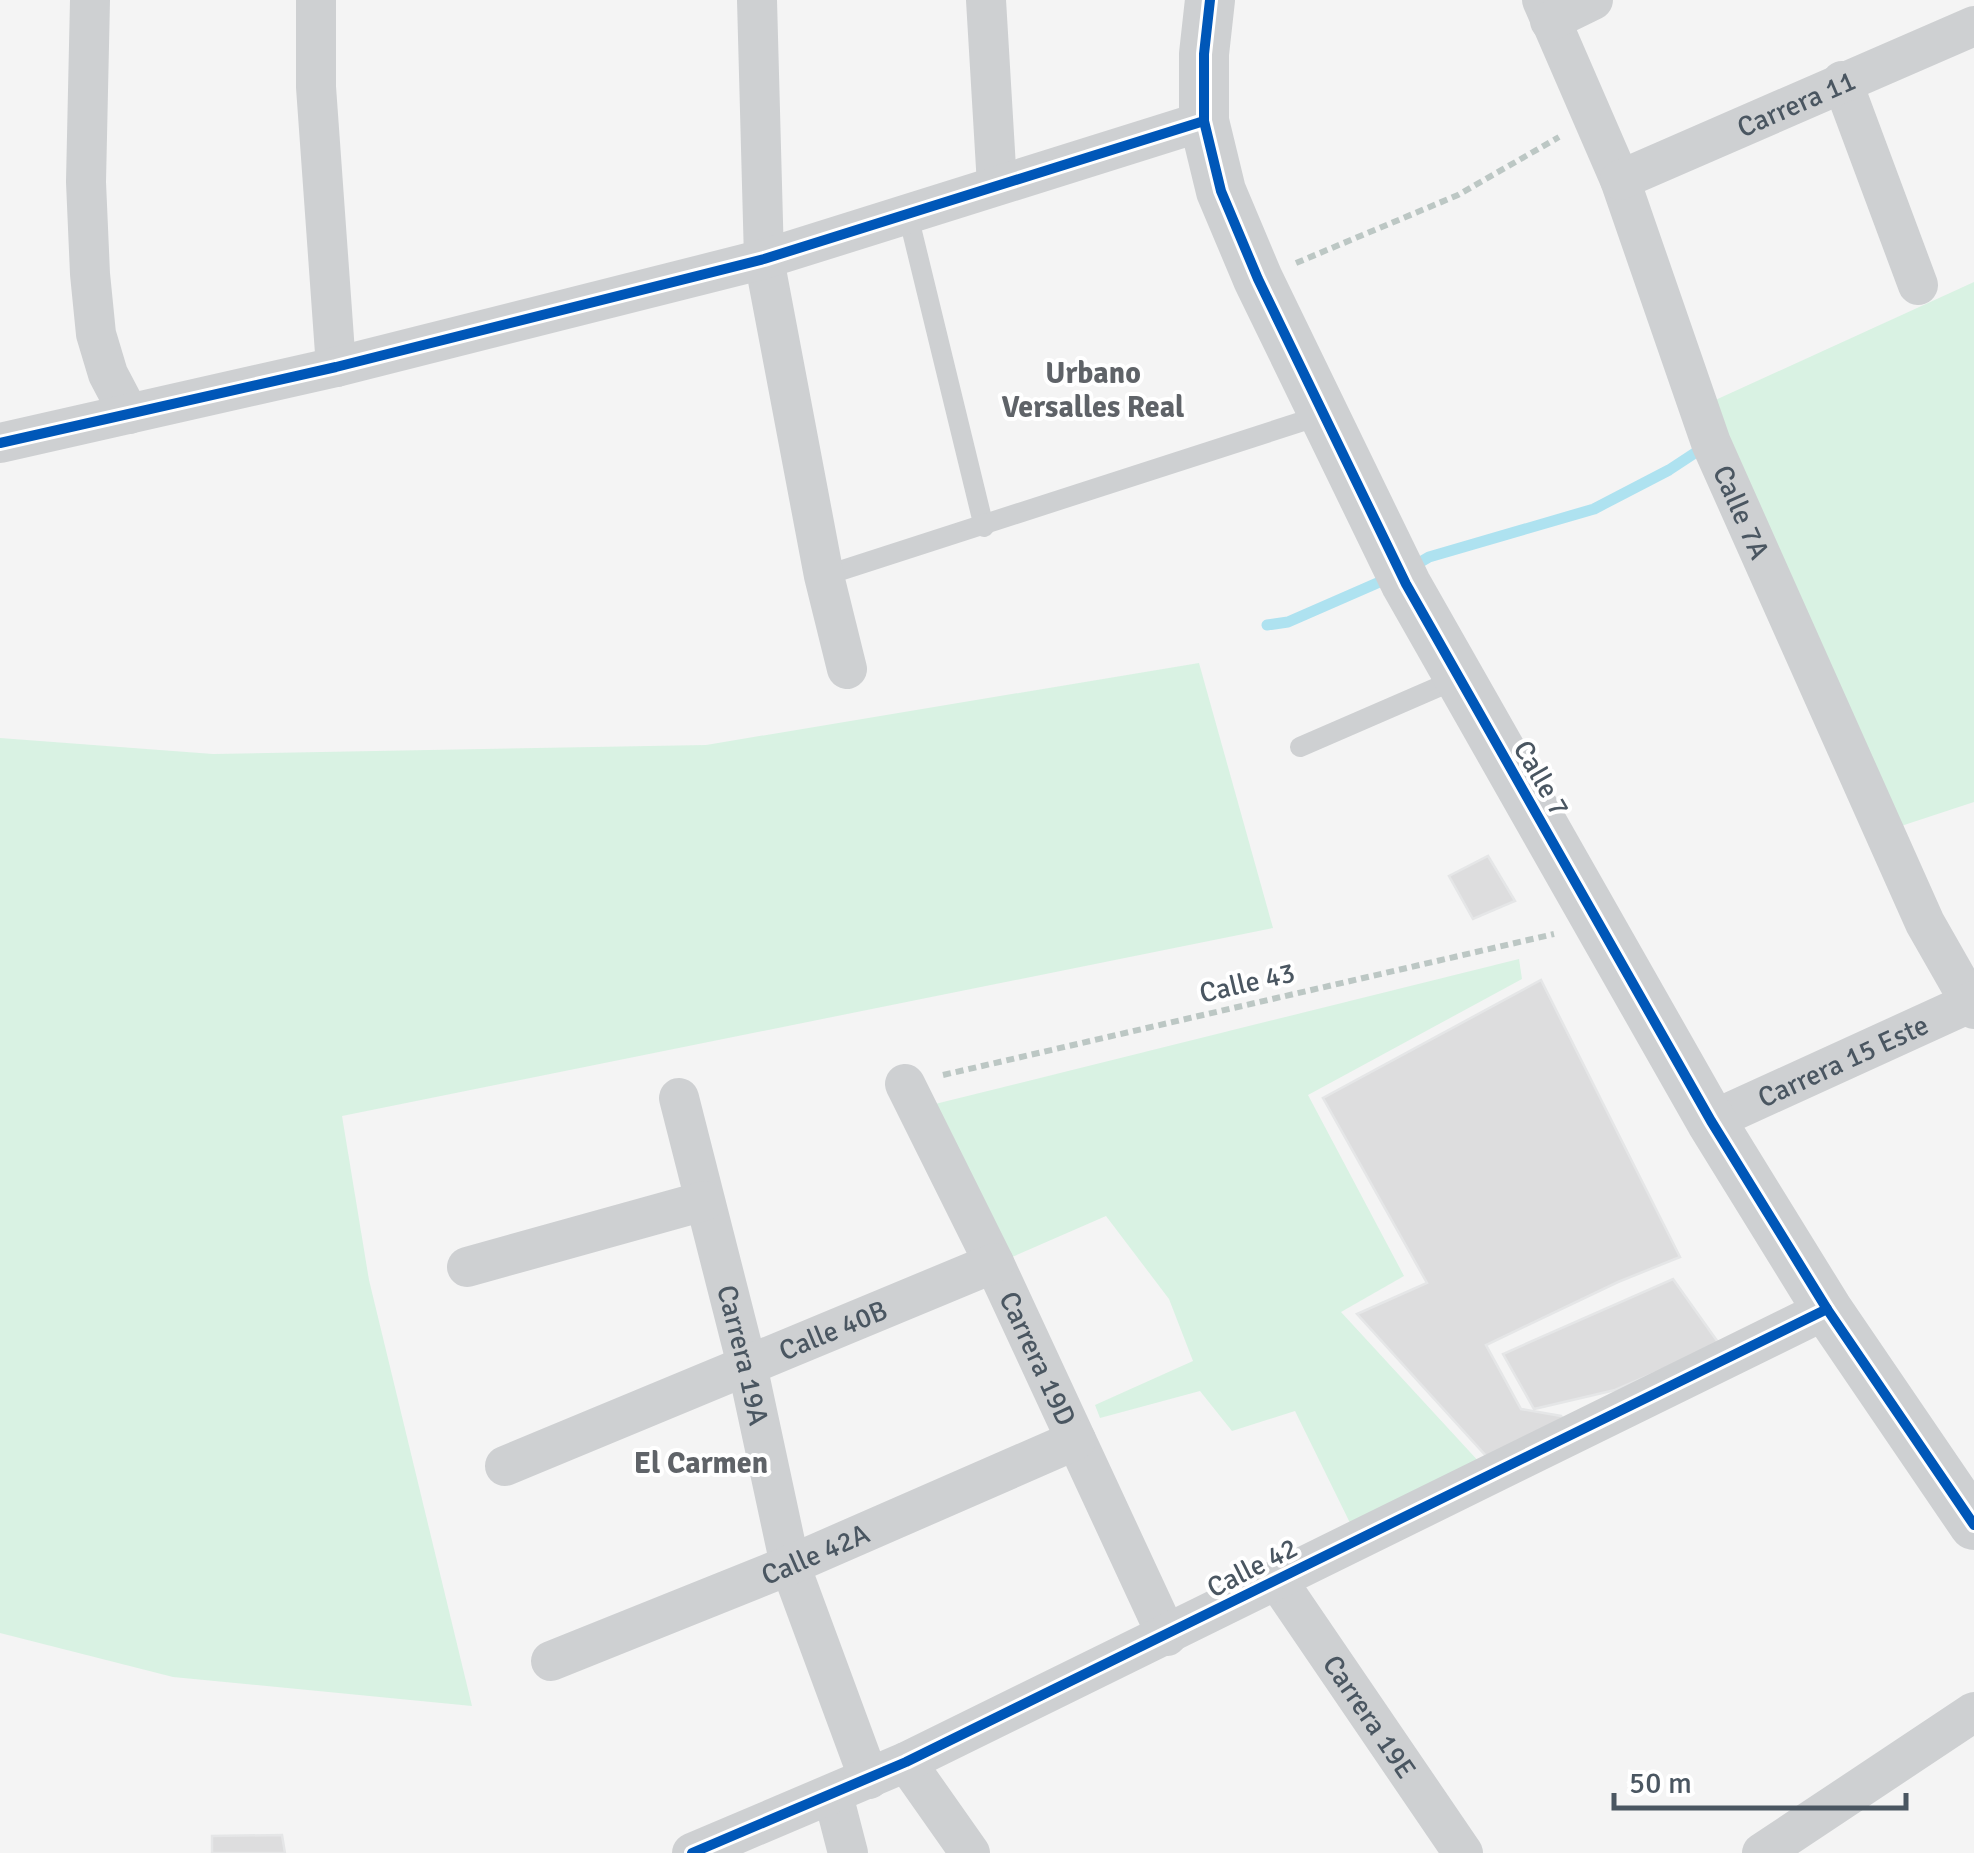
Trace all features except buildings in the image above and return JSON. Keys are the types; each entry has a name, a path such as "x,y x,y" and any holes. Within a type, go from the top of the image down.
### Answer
{"street":[{"path":"90,0 86,182 90,274 96,334 108,374 129,414"},
{"path":"316,0 316,87 336,367"},
{"path":"756,0 764,259 824,576 848,668"},
{"path":"986,0 998,185"},
{"name":"Calle 7","path":"1210,0 1204,54 1204,121 1221,191 1258,279 1400,572 1710,1121 1826,1308 1970,1512"},
{"path":"1546,10 1594,0"},
{"name":"Calle 7A","path":"1546,10 1620,180 1710,443 1925,924 1972,1004"},
{"name":"Carrera 11","path":"1620,180 1974,26"},
{"path":"1842,81 1918,285"},
{"path":"0,444 336,367 764,259 1204,121"},
{"name":"Carrera 15 Este","path":"1710,1121 1972,1004"},
{"name":"Carrera 19D","path":"905,1084 994,1264 1167,1636"},
{"name":"Carrera 19A","path":"679,1098 747,1366 790,1566 851,1787 848,1853"},
{"path":"468,1267 704,1201"},
{"name":"Calle 40B","path":"505,1466 994,1264"},
{"name":"Calle 42","path":"692,1853 906,1762 1826,1308"},
{"name":"Calle 42A","path":"551,1661 790,1566 1076,1440"},
{"name":"Carrera 19E","path":"1277,1580 1463,1853"},
{"path":"1762,1853 1974,1712"},
{"path":"906,1762 970,1853"}],"lane":[{"path":"908,215 984,527"},
{"path":"824,576 1324,414"},
{"path":"1300,747 1459,678"}],"path":[{"path":"1258,279 1458,195 1592,118"}],"green space":[{"path":"1974,282 1974,802 1886,831 1711,402"},
{"path":"1199,663 1273,928 342,1116 369,1280 472,1706 173,1677 0,1633 0,738 213,754 706,745"},
{"path":"1519,959 1522,979 1308,1095 1404,1276 1341,1312 1493,1477 1354,1531 1295,1411 1232,1431 1200,1391 1100,1418 1095,1405 1193,1361 1169,1299 1106,1216 1003,1261 931,1105"}],"waterway":[{"path":"1412,567 1429,557 1594,509 1669,470 1707,445"},
{"path":"1267,625 1288,622 1391,577"}],"cycle path":[{"path":"1210,0 1204,54 1204,121 1221,191 1258,279 1406,584 1711,1121 1827,1309 1974,1525"},
{"path":"0,443 336,367 764,259 1204,121"},
{"path":"692,1853 906,1762 1827,1309"}],"district":[{"name":"Urbano Versalles Real","path":"1093,390"},
{"name":"El Carmen","path":"701,1463"}]}
